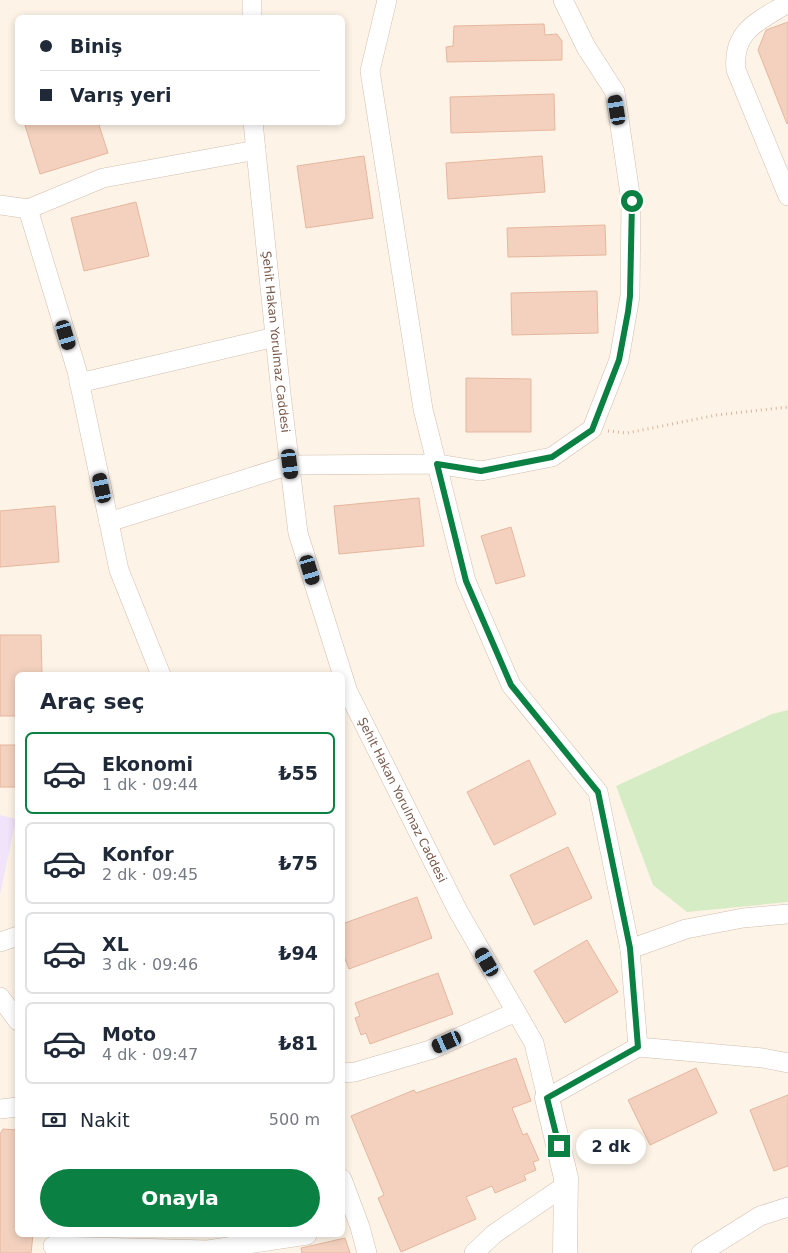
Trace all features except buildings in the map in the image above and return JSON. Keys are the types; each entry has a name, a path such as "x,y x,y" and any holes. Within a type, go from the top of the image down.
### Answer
{"street":[{"path":"252,0 252,15"},
{"path":"387,0 370,71 423,409 466,581 511,685 598,792 630,948 638,1047"},
{"path":"109,522 290,464 437,464 481,471 552,457 592,430 619,360 630,296 632,201 615,92 586,47 563,0"},
{"path":"788,3 745,31 738,42 734,55 736,70 788,196"},
{"name":"Şehit Hakan Yorulmaz Caddesi","path":"254,125 275,337 298,533 342,672"},
{"path":"0,205 28,209 103,178 256,150"},
{"path":"28,209 80,383 119,570 160,672"},
{"path":"80,383 275,337"},
{"name":"Şehit Hakan Yorulmaz Caddesi","path":"345,682 348,692 458,911 534,1043 566,1185 565,1253"},
{"path":"630,948 686,929 743,918 788,914"},
{"path":"0,942 15,937"},
{"path":"0,996 15,1017"},
{"path":"345,1073 356,1072 430,1050 516,1012"},
{"path":"547,1098 638,1047 763,1058 788,1063"},
{"path":"0,1109 15,1107"},
{"path":"474,1253 494,1234 566,1185"},
{"path":"345,1195 351,1228 367,1253"},
{"path":"701,1253 760,1216 788,1207"},
{"path":"53,1245 208,1250 294,1237"}],"path":[{"path":"592,430 627,433 717,415 788,407"}],"shaded area":[{"path":"0,815 15,819 15,824 0,895"}],"green space":[{"path":"788,710 788,902 687,912 653,885 616,786 772,714"}],"route":[{"path":"559,1146 547,1098 638,1047 630,948 598,792 511,685 466,581 437,464 481,471 552,457 592,430 595,418 619,360 628,312 632,201"}]}
